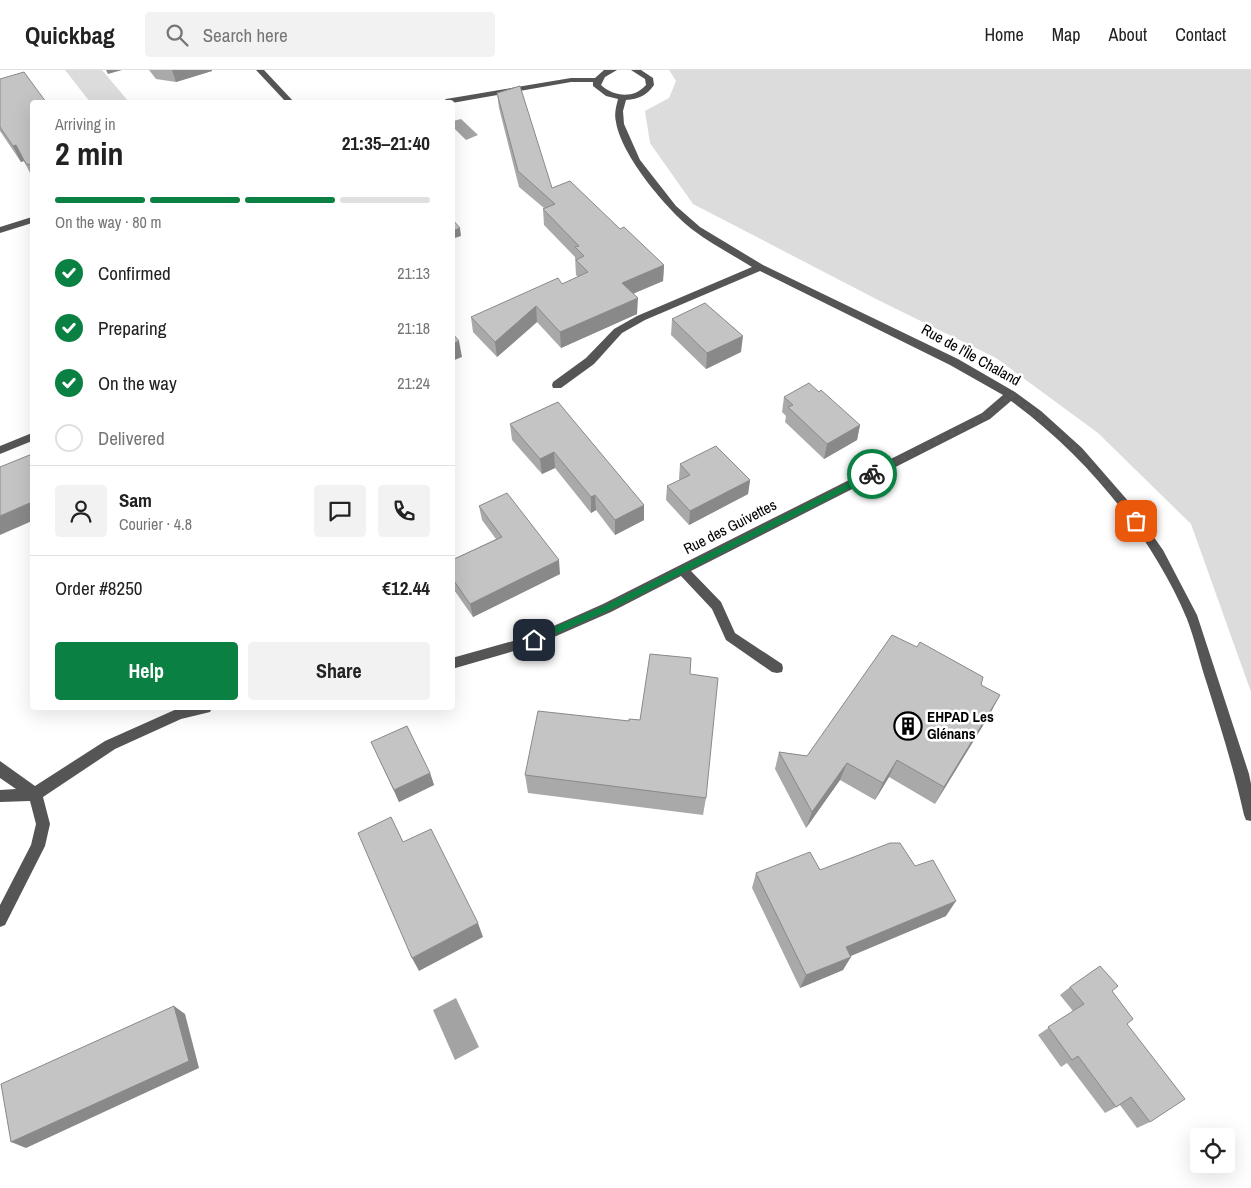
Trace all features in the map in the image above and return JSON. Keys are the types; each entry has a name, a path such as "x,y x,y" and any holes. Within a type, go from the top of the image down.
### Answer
{"street":[{"path":"260,70 288,100"},
{"path":"455,100 571,80 597,80 613,70"},
{"path":"597,80 598,86 602,91 610,95 623,97 642,93 650,85 649,78 635,70"},
{"name":"Rue de l'Île Chaland","path":"623,97 619,111 620,124 636,161 650,182 672,208 697,229 760,267 954,362 1012,395 1078,451 1125,505 1159,553 1193,619 1242,774 1251,815"},
{"path":"2,226 30,220"},
{"path":"557,385 590,361 618,331 641,318 760,267"},
{"name":"Rue des Guivettes","path":"455,663 534,640 607,608 986,416 1012,395"},
{"path":"0,450 30,438"},
{"path":"683,570 717,606 730,636 777,668"},
{"path":"0,796 35,794 110,745 179,714 196,710"},
{"path":"0,767 2,772 35,794 43,824 38,846 0,920"}],"shaded area":[{"path":"65,70 102,70 127,100 88,100"},
{"path":"669,70 1251,70 1251,692 1191,524 1098,433 996,358 878,300 693,204 650,143 645,111 669,98 676,81"},
{"path":"461,119 478,135 466,140 455,129 455,120"},
{"path":"456,998 479,1047 455,1060 433,1010"}],"building":[{"path":"24,72 45,100 30,100 30,165 26,164 16,145 13,146 0,127 0,79"},
{"path":"520,86 552,188 570,181 620,229 624,227 664,265 622,283 638,298 560,332 536,306 495,342 471,317 558,278 562,284 588,272 576,260 584,256 575,247 579,246 543,209 555,204 518,171 497,93"},
{"path":"455,222 460,228 455,230"},
{"path":"705,303 743,336 707,353 672,319"},
{"path":"809,383 819,392 821,390 860,425 827,444 788,407 793,405 784,397"},
{"path":"558,402 644,505 615,520 595,495 591,497 554,452 540,459 510,424"},
{"path":"716,446 750,480 690,511 667,486 690,475 680,464"},
{"path":"30,455 30,503 0,516 0,467"},
{"path":"507,493 559,560 470,604 455,582 455,559 502,537 479,506"},
{"name":"EHPAD Les Glénans","path":"892,635 917,647 920,642 983,677 981,685 1000,695 944,787 897,760 883,783 847,763 812,812 779,752 807,756"},
{"path":"650,654 691,658 690,674 718,678 706,798 525,775 538,711 629,721 629,719 640,720"},
{"path":"407,726 430,773 394,790 371,742"},
{"path":"391,817 403,842 431,829 478,923 412,958 358,833"},
{"path":"890,843 900,843 915,866 933,860 956,901 846,947 851,957 806,975 756,873 810,852 820,870"},
{"path":"1100,966 1118,986 1112,991 1133,1019 1127,1024 1185,1099 1150,1122 1131,1097 1116,1107 1078,1056 1072,1060 1048,1027 1084,1004 1070,987"},
{"path":"174,1006 189,1061 11,1142 1,1084"}],"way so far":[{"path":"872,474 986,416 1012,395 1037,414 1078,451 1125,505 1136,521"}],"place":[{"name":"EHPAD Les Glénans","path":"908,726"}],"route":[{"path":"534,640 607,608 872,474"}]}
